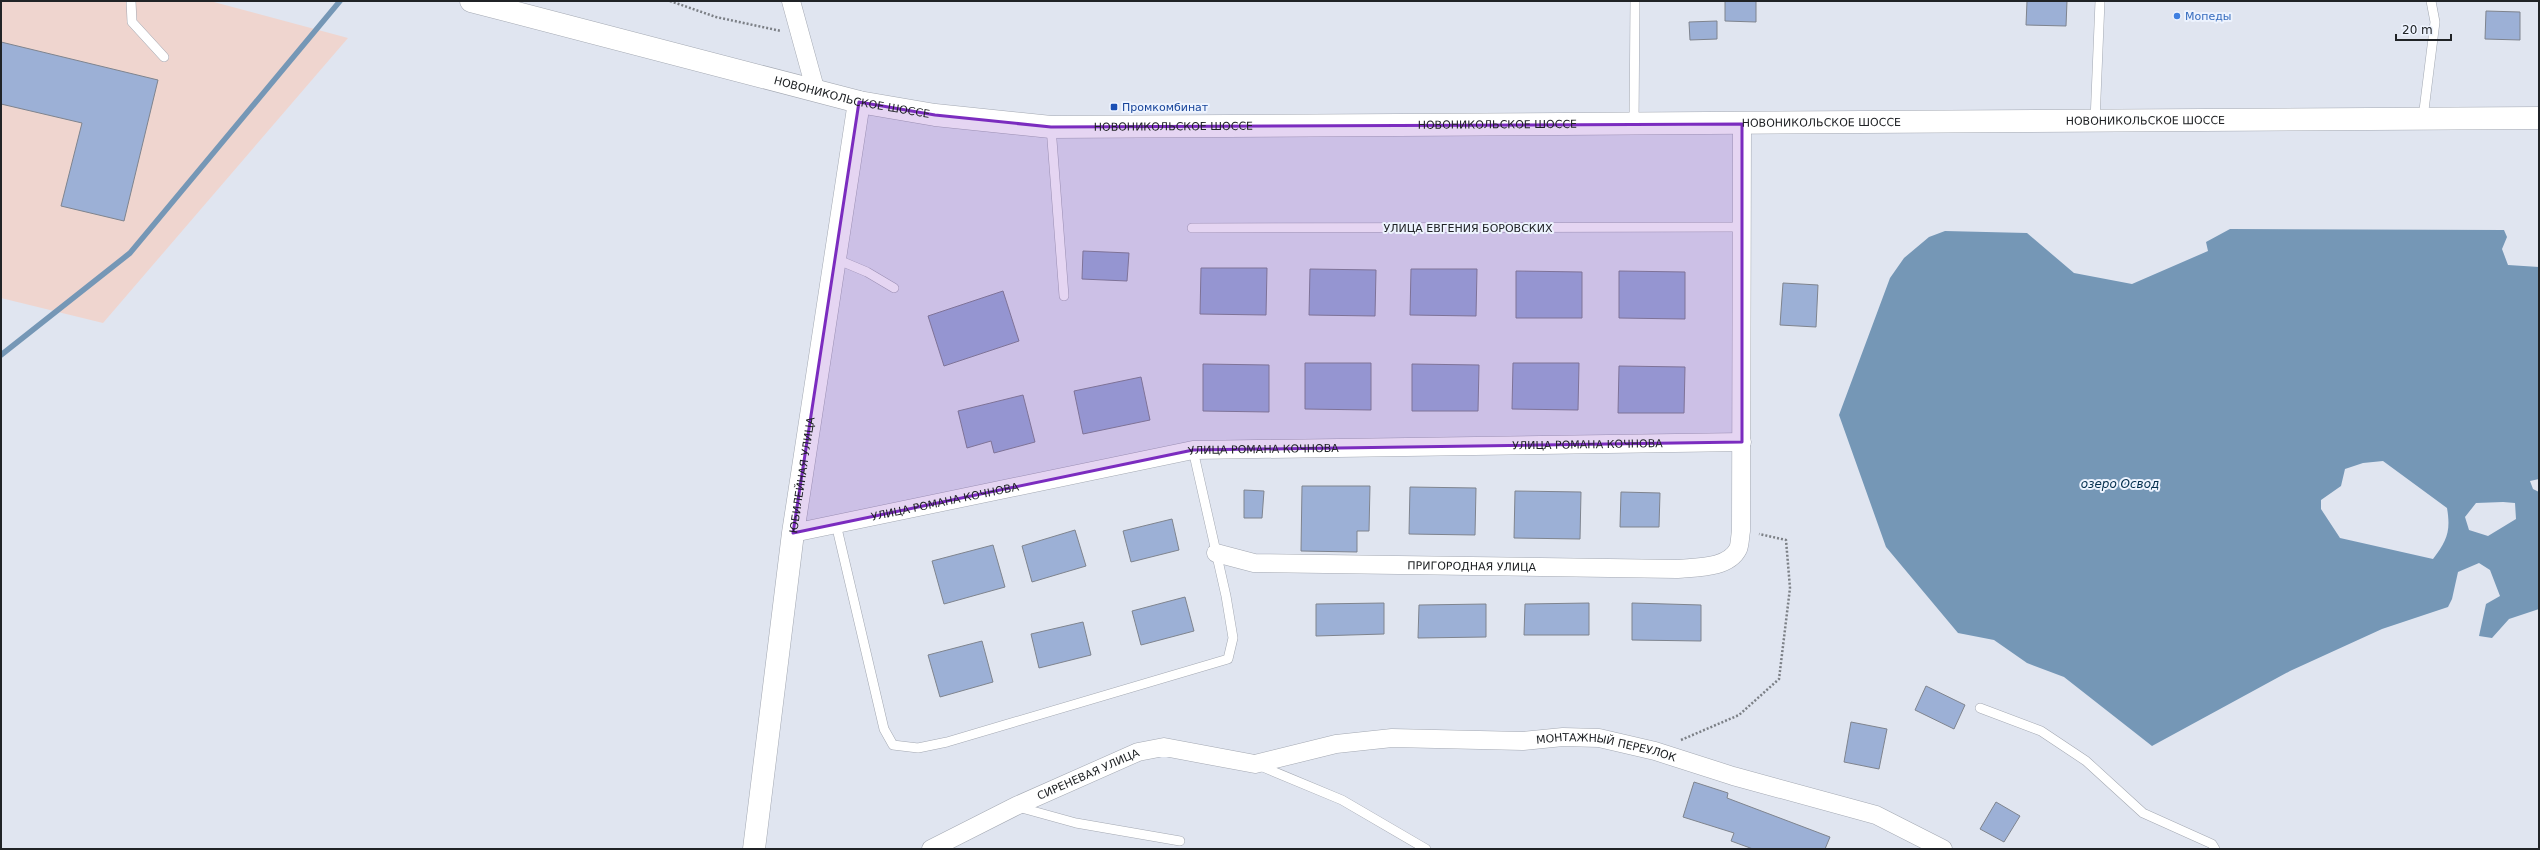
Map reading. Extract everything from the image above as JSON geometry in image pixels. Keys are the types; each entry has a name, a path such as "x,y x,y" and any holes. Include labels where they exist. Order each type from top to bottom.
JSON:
{"main road":[{"name":"НОВОНИКОЛЬСКОЕ ШОССЕ","path":"471,1 859,102 935,115 1052,127 2539,118"},
{"name":"ЮБИЛЕЙНАЯ УЛИЦА","path":"754,849 793,533 859,102"}],"street":[{"path":"791,1 802,36 816,92"},
{"path":"1741,531 1743,227 1742,124"},
{"name":"УЛИЦА РОМАНА КОЧНОВА","path":"793,533 1193,450 1742,442"},
{"name":"ПРИГОРОДНАЯ УЛИЦА","path":"1216,553 1254,563 1677,569 1703,567 1727,561 1738,550 1741,531"},
{"name":"МОНТАЖНЫЙ ПЕРЕУЛОК","path":"1255,764 1336,744 1392,738 1523,741 1563,737 1599,738 1655,751 1733,776 1876,815 1943,849"},
{"name":"СИРЕНЕВАЯ УЛИЦА","path":"931,849 1016,806 1138,752 1164,747 1255,764"}],"lane":[{"path":"131,1 132,22 164,57"},
{"path":"1634,124 1635,1"},
{"path":"2095,121 2100,1"},
{"path":"2423,118 2435,22 2431,1"},
{"path":"1052,127 1064,296"},
{"name":"УЛИЦА ЕВГЕНИЯ БОРОВСКИХ","path":"1192,228 1743,227"},
{"path":"836,259 867,272 894,288"},
{"path":"836,524 884,729 893,745 918,748 947,742 1228,659 1233,638 1193,450"},
{"path":"1980,708 2041,731 2086,761 2143,813 2211,847"},
{"path":"1255,764 1342,800 1426,849"},
{"path":"1016,806 1076,823 1180,841"}],"path":[{"path":"670,1 716,16 802,36"},
{"path":"1655,751 1739,715 1779,679 1790,588 1786,540 1741,531"}],"highlighted area":[{"path":"859,102 935,115 1051,127 1742,124 1742,442 1193,450 793,533"}],"shaded area":[{"path":"1,1 210,1 348,38 103,323 1,298"}],"water":[{"name":"озеро Освод","path":"2230,229 2504,230 2507,237 2502,249 2508,265 2539,267 2539,479 2530,481 2533,489 2539,492 2539,609 2509,619 2492,638 2479,636 2486,604 2500,596 2490,570 2479,563 2458,572 2452,599 2448,607 2382,629 2290,671 2152,746 2064,677 2027,663 1994,640 1958,633 1886,547 1839,415 1890,278 1904,258 1929,237 1945,231 2027,233 2074,273 2132,284 2208,251 2206,242","holes":["2383,461 2447,508 2447,535 2442,547 2433,559 2340,538 2321,509 2321,500 2341,486 2345,469 2363,463","2476,503 2515,503 2516,519 2488,536 2469,530 2465,517"]}],"building":[{"path":"1725,1 1756,1 1756,22 1725,21"},
{"path":"2027,1 2067,1 2066,26 2026,25"},
{"path":"2486,11 2520,12 2520,40 2485,39"},
{"path":"1717,21 1717,39 1690,40 1689,22"},
{"path":"1,42 158,80 124,221 61,206 82,123 1,104"},
{"path":"1083,251 1129,253 1127,281 1082,279"},
{"path":"1201,268 1267,268 1266,315 1200,314"},
{"path":"1310,269 1376,270 1375,316 1309,315"},
{"path":"1411,269 1477,269 1476,316 1410,315"},
{"path":"1516,271 1582,272 1582,318 1516,318"},
{"path":"1619,271 1685,272 1685,319 1619,318"},
{"path":"1783,283 1818,285 1816,327 1780,325"},
{"path":"1003,291 1019,341 944,366 928,316"},
{"path":"1305,363 1371,363 1371,410 1305,409"},
{"path":"1513,363 1579,363 1578,410 1512,409"},
{"path":"1203,364 1269,365 1269,412 1203,411"},
{"path":"1412,364 1479,365 1478,411 1412,411"},
{"path":"1619,366 1685,367 1684,413 1618,413"},
{"path":"1141,377 1150,420 1083,434 1074,391"},
{"path":"1023,395 1035,442 994,453 991,441 967,448 958,411"},
{"path":"1302,486 1370,486 1369,531 1357,531 1357,552 1301,551"},
{"path":"1410,487 1476,488 1475,535 1409,534"},
{"path":"1244,490 1264,491 1262,518 1244,518"},
{"path":"1515,491 1581,492 1580,539 1514,538"},
{"path":"1621,492 1660,493 1659,527 1620,527"},
{"path":"1172,519 1179,550 1131,562 1123,531"},
{"path":"1075,530 1086,566 1032,582 1022,546"},
{"path":"993,545 1005,587 944,604 932,561"},
{"path":"1185,597 1194,631 1141,645 1132,611"},
{"path":"1384,603 1384,634 1316,636 1316,604"},
{"path":"1589,603 1589,635 1524,635 1525,604"},
{"path":"1632,603 1701,605 1701,641 1632,640"},
{"path":"1486,604 1486,637 1418,638 1419,605"},
{"path":"1083,622 1091,655 1039,668 1031,634"},
{"path":"982,641 993,682 940,697 928,655"},
{"path":"1926,686 1965,705 1954,729 1915,710"},
{"path":"1851,722 1887,729 1879,769 1844,762"},
{"path":"1694,782 1728,793 1727,798 1830,837 1825,849 1753,849 1731,841 1734,833 1683,817"},
{"path":"1996,802 2020,816 2004,842 1980,829"}],"waterway":[{"path":"1,355 130,253 340,1"}],"place":[{"name":"Мопеды","path":"2177,16"},
{"name":"Промкомбинат","path":"1114,107"}]}
